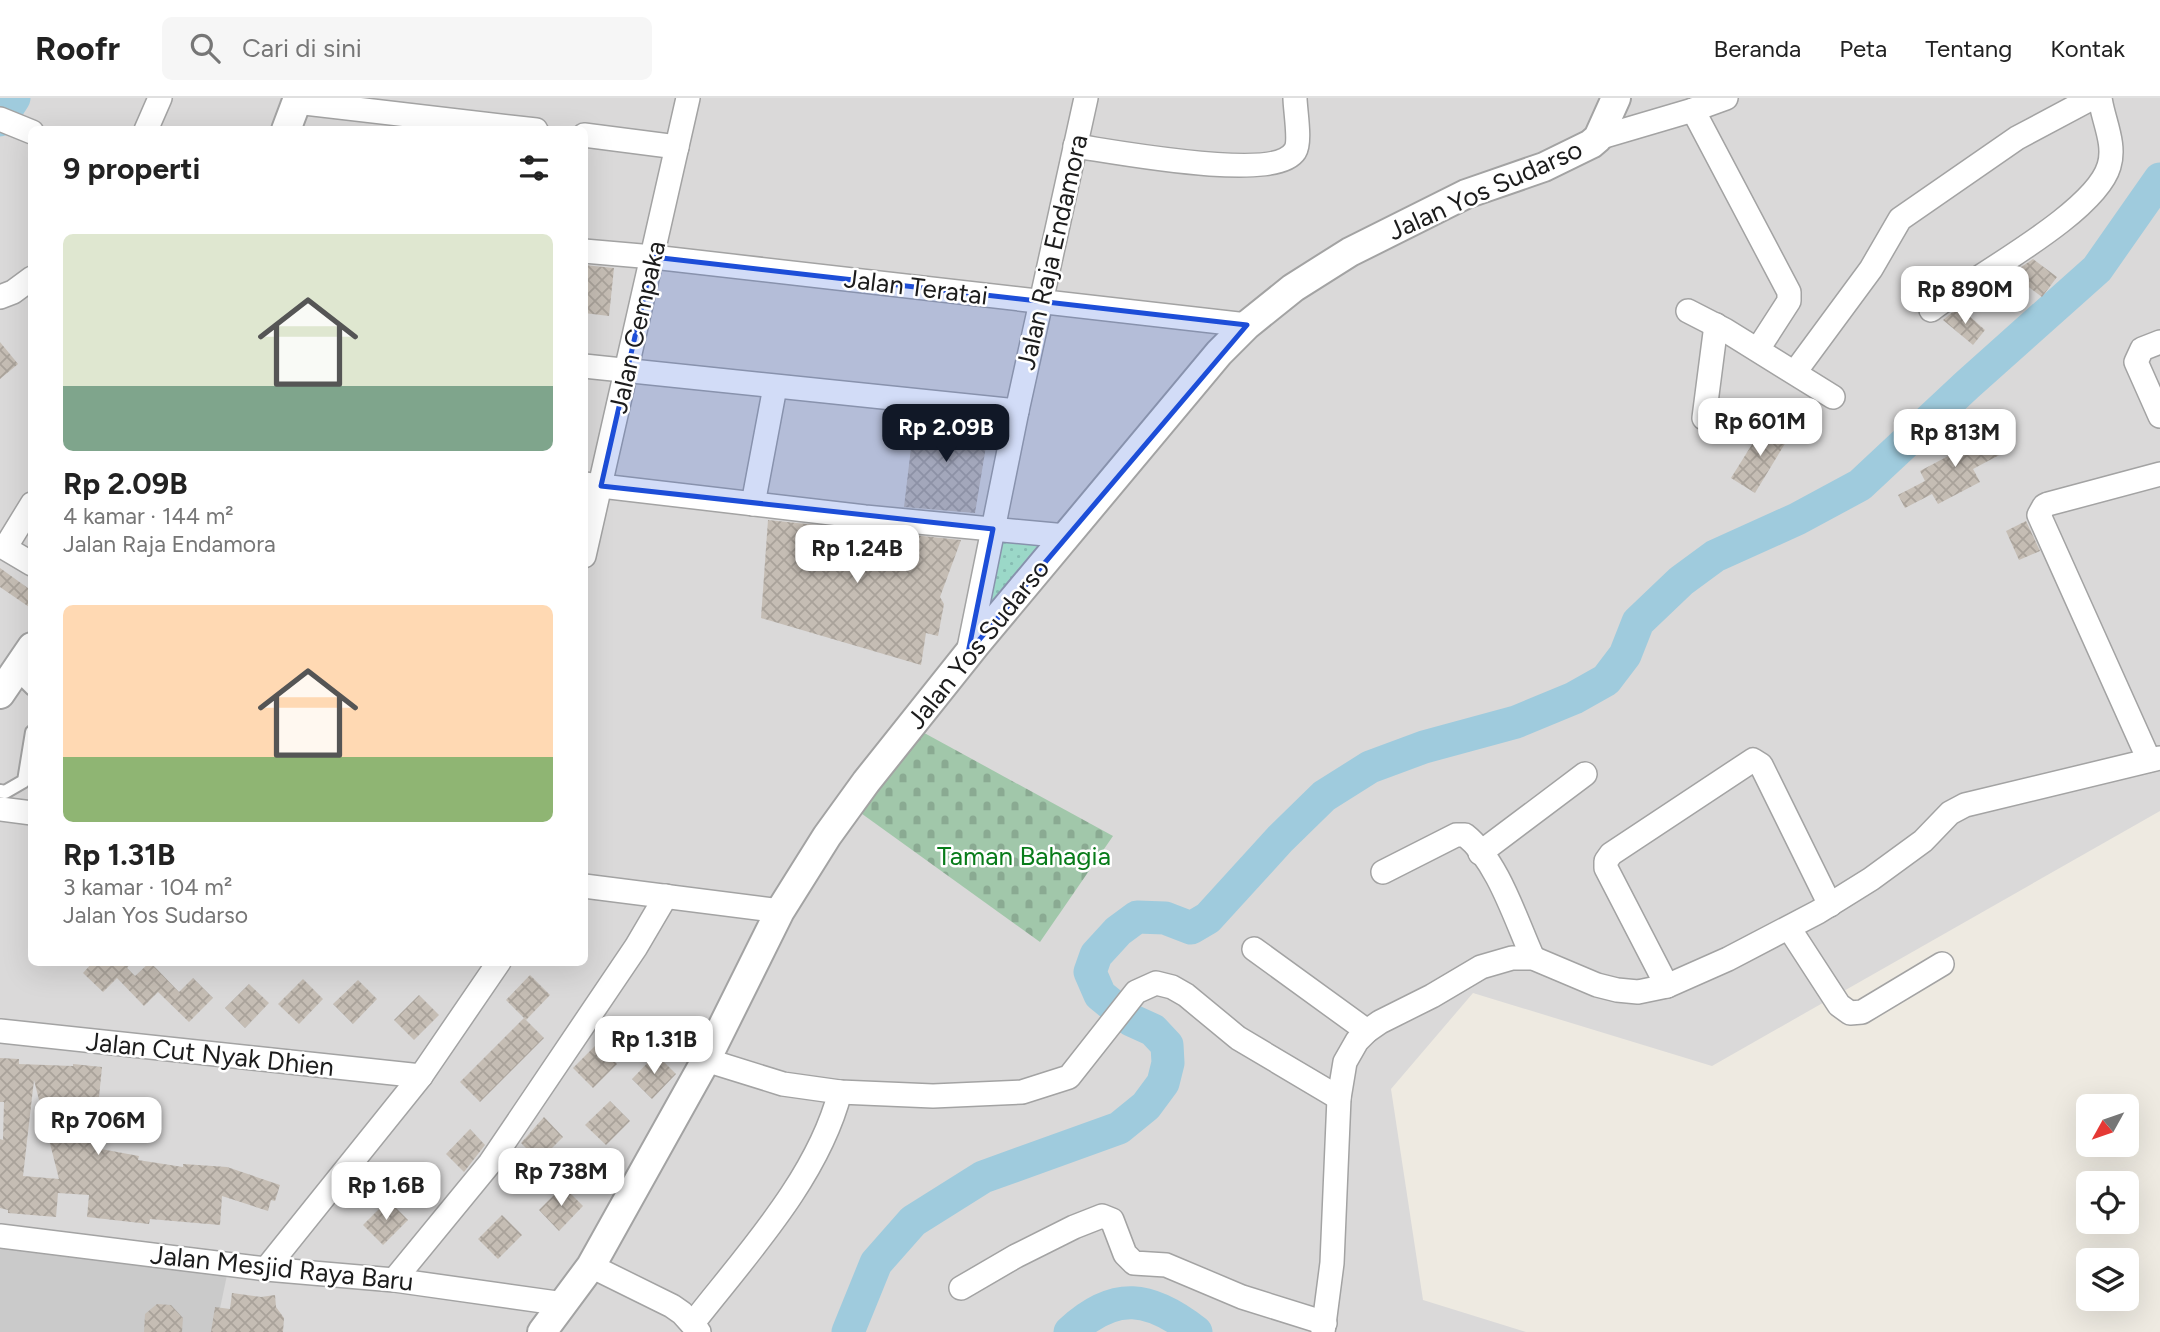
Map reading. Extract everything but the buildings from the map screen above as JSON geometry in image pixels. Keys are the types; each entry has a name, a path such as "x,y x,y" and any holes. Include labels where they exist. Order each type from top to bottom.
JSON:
{"street":[{"path":"148,126 160,98"},
{"name":"Jalan Cempaka","path":"588,524 593,485 628,370 688,98"},
{"name":"Jalan Raja Endamora","path":"968,653 1040,302 1086,98"},
{"path":"1075,146 1179,162 1226,166 1283,160 1294,153 1298,145 1295,98"},
{"path":"1598,138 1616,98"},
{"path":"1598,138 1726,98"},
{"path":"1795,372 1871,269 1900,219 2017,138 2092,98"},
{"path":"1931,310 2052,227 2093,194 2109,166 2111,149 2100,98"},
{"path":"287,126 297,100 504,126"},
{"path":"1693,110 1789,292 1789,301 1758,349"},
{"path":"0,119 28,130"},
{"path":"588,136 677,147"},
{"name":"Jalan Yos Sudarso","path":"542,1332 591,1266 706,1060 780,911 827,836 968,653 1219,353 1247,325 1293,288 1350,253 1466,194 1544,167 1598,138"},
{"name":"Jalan Teratai","path":"588,251 1247,325"},
{"path":"0,297 28,281"},
{"path":"1688,311 1758,349 1833,397"},
{"path":"1704,418 1716,325"},
{"path":"2160,342 2142,349 2136,362 2160,416"},
{"path":"588,366 1017,411"},
{"path":"753,504 775,387"},
{"path":"961,1288 1016,1255 1102,1216 1114,1222 1125,1254 1134,1263 1166,1265 1324,1327 1332,1263 1339,1098 1345,1062 1357,1041 1380,1021 1432,996 1480,967 1512,958 1533,958 1597,985 1638,992 1667,986 1728,959 1830,905 1923,841 1950,813 1965,805 2154,759 2039,515 2048,504 2160,474"},
{"path":"593,485 1066,536"},
{"path":"28,511 5,548 28,562"},
{"path":"15,685 28,655"},
{"path":"1667,986 1605,868 1606,861 1611,854 1753,760 1761,765 1830,905"},
{"path":"1480,853 1585,774"},
{"path":"0,809 28,812"},
{"path":"1382,872 1461,833 1470,839 1502,886 1533,958"},
{"path":"588,886 780,911"},
{"path":"394,1280 490,1163 636,947 666,896"},
{"path":"1789,928 1839,1005 1850,1013 1861,1012 1942,964"},
{"path":"1254,949 1367,1031"},
{"path":"266,1269 421,1076 496,966"},
{"path":"706,1060 783,1084 839,1092 933,1096 1022,1092 1069,1077 1133,995 1149,984 1165,984 1238,1038 1339,1098"},
{"name":"Jalan Cut Nyak Dhien","path":"0,1031 421,1076"},
{"path":"591,1266 672,1306 696,1327 803,1175 820,1145 839,1092"},
{"name":"Jalan Mesjid Raya Baru","path":"0,1236 266,1269 394,1280 564,1304"}],"lane":[{"path":"0,791 5,792 24,781 28,756"}],"highlighted area":[{"path":"653,257 1247,325 968,653 993,529 601,486"}],"shaded area":[{"path":"0,98 2160,98 2160,811 1712,1066 1473,993 1391,1089 1423,1300 1526,1332 0,1332"},
{"path":"0,1248 71,1250 227,1275 215,1332 0,1332"}],"green space":[{"path":"996,533 1060,539 975,643"},
{"name":"Taman Bahagia","path":"917,729 1113,836 1040,942 858,811"}],"waterway":[{"path":"0,120 14,98"},
{"path":"848,1332 876,1263 913,1221 983,1177 1119,1128 1146,1106 1163,1083 1168,1063 1167,1045 1153,1030 1131,1020 1100,995 1090,972 1096,955 1118,931 1137,917 1165,918 1191,928 1208,918 1280,839 1324,796 1370,767 1424,747 1516,722 1574,698 1606,680 1625,655 1638,622 1681,581 1715,556 1797,519 1860,485 2097,269 2160,179"},
{"path":"1070,1332 1102,1309 1133,1303 1163,1311 1196,1332"}]}
